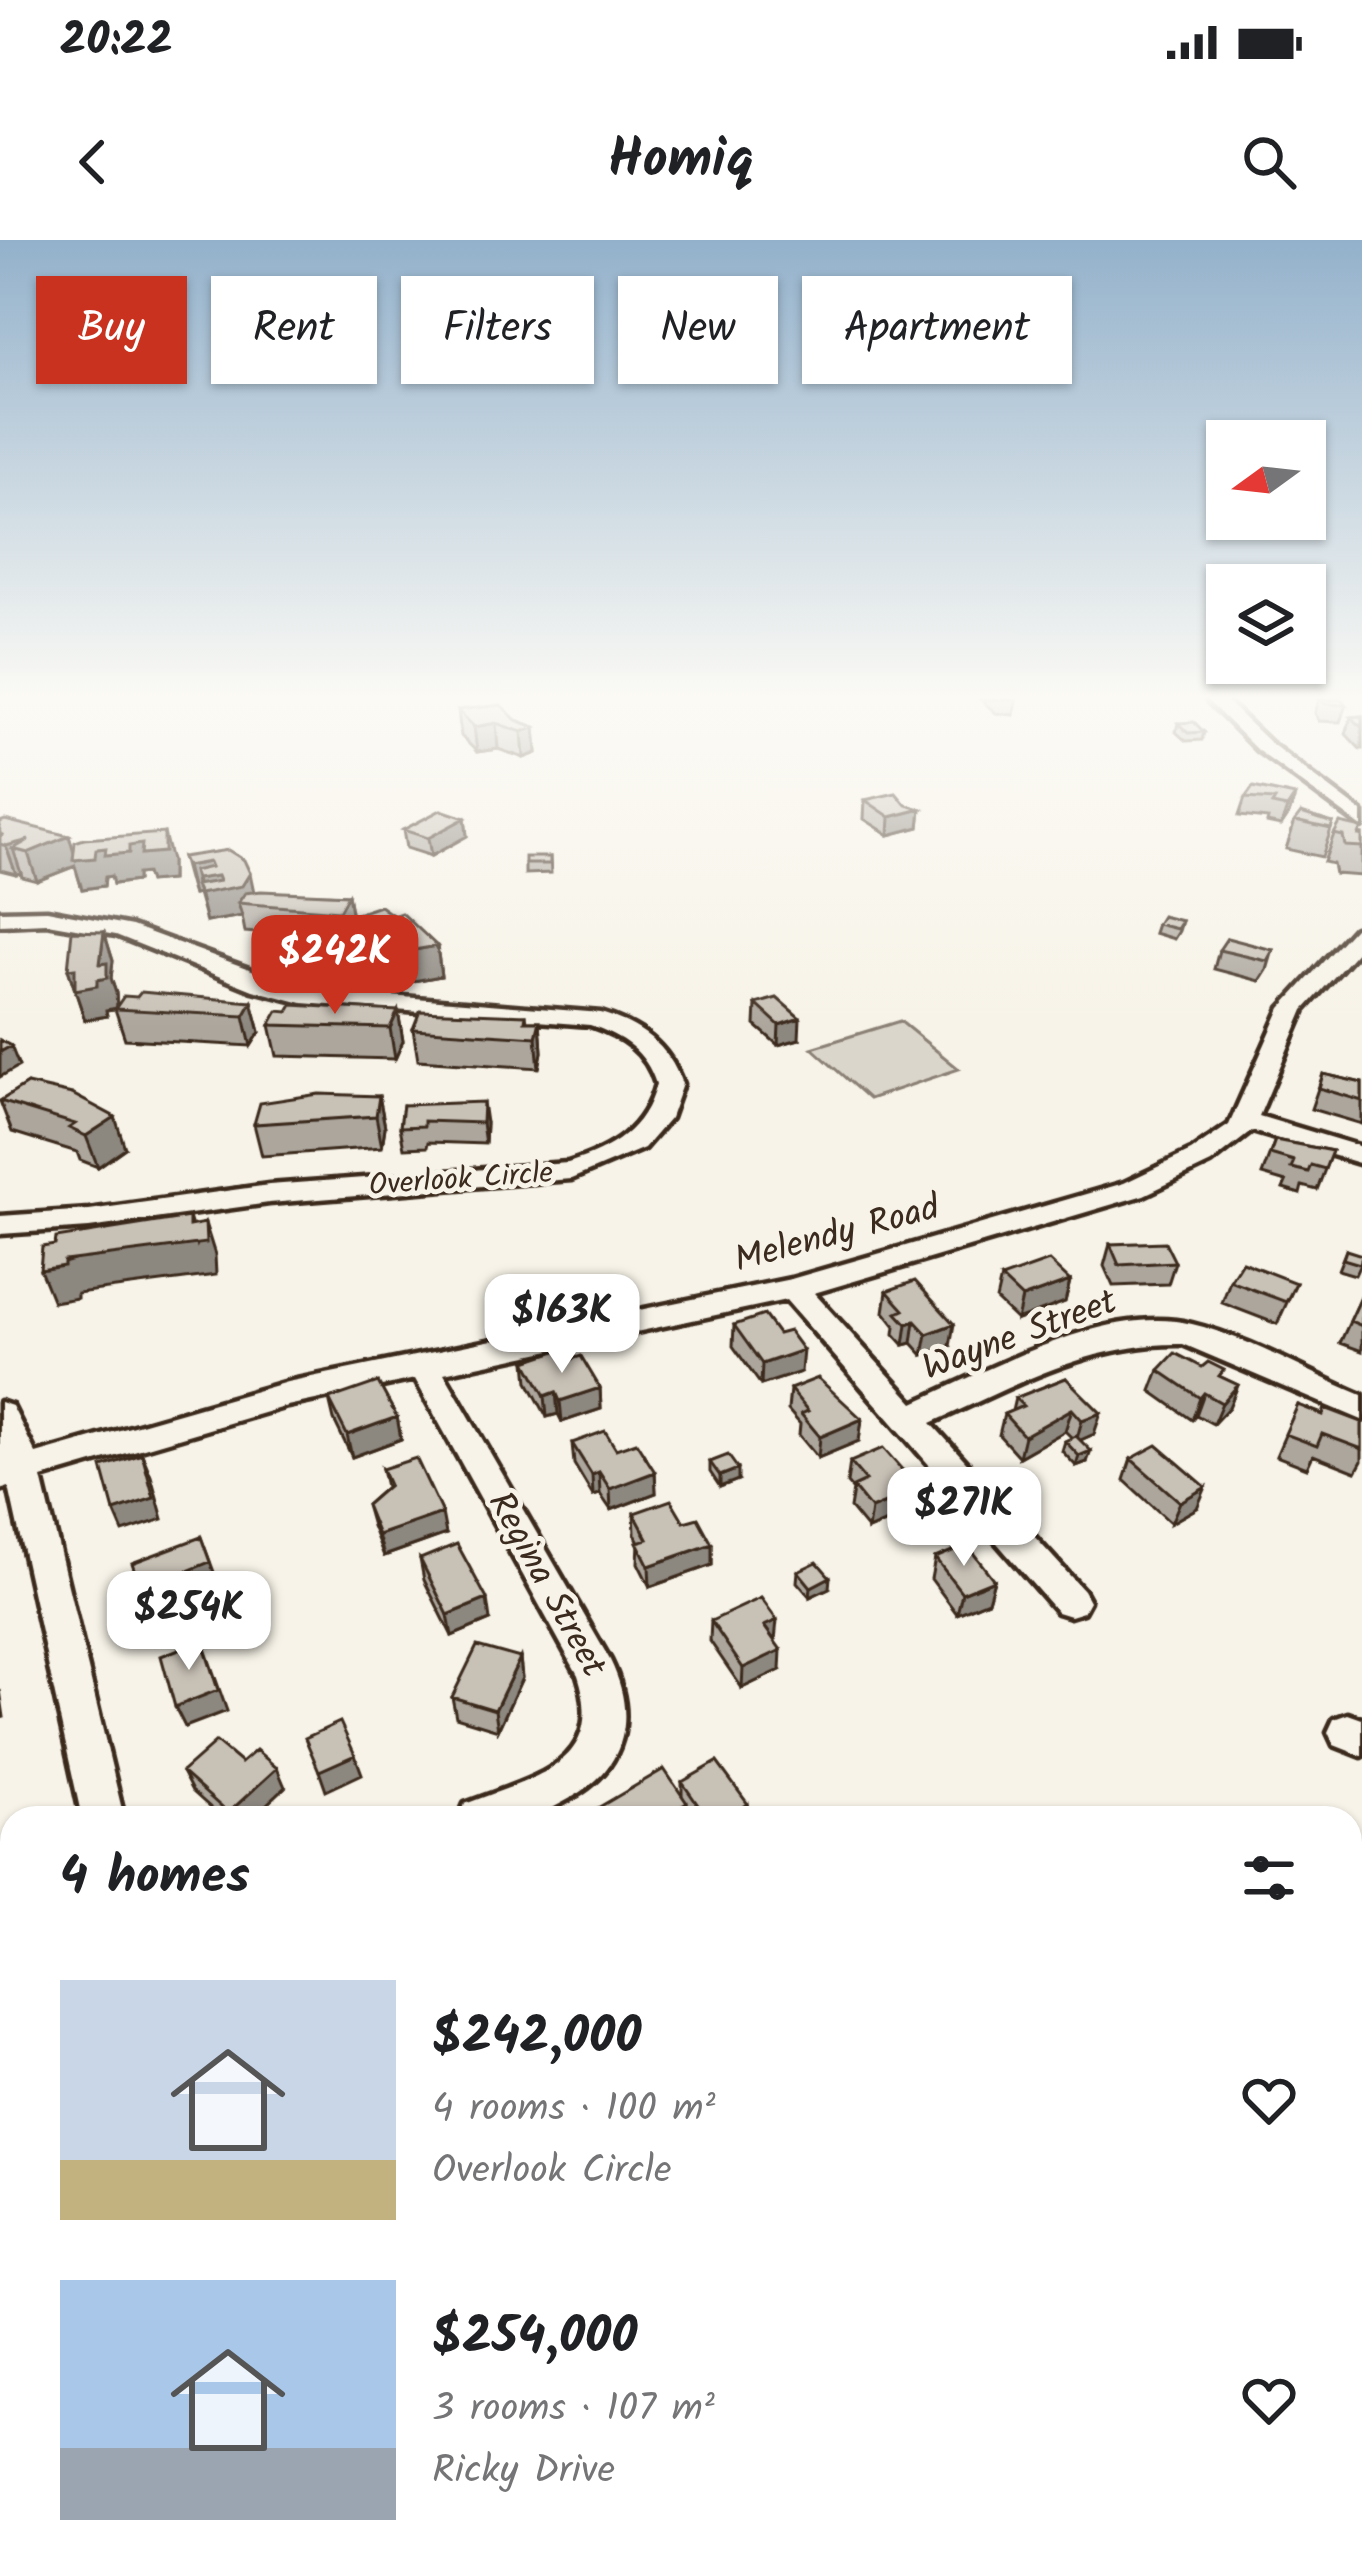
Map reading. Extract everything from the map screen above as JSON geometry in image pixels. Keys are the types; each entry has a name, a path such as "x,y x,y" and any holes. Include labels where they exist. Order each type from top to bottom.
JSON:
{"street":[{"name":"Overlook Circle","path":"0,918 58,916 113,923 252,981 303,996 592,1018 626,1030 651,1048 669,1084 663,1110 646,1135 614,1156 571,1172 269,1194 89,1220 0,1225"},
{"name":"Melendy Road","path":"11,1474 287,1394 793,1289 1134,1189 1202,1157 1246,1121 1293,1008 1362,933"},
{"path":"1246,1121 1362,1156"},
{"path":"793,1289 1070,1601"},
{"name":"Wayne Street","path":"906,1420 1064,1354 1160,1330 1187,1333 1362,1408"},
{"name":"Regina Street","path":"424,1366 596,1672 610,1710 608,1739 599,1754 555,1785 507,1806"},
{"path":"0,1414 15,1438 11,1474 100,1806"}],"shaded area":[{"path":"900,1021 959,1069 869,1099 812,1048"}],"building":[{"path":"878,809 921,809 890,817"},
{"path":"441,810 465,818 428,838 403,830"},
{"path":"1301,813 1333,823 1331,829 1295,821"},
{"path":"0,822 69,836 28,853 13,849 29,840 0,844 4,835"},
{"path":"1340,823 1362,828 1362,847 1345,846 1343,836 1334,834"},
{"path":"164,833 164,852 141,854 142,844 129,846 129,853 105,855 106,848 96,849 95,858 73,860 75,842 84,839"},
{"path":"228,850 244,860 250,873 242,886 199,894 195,885 219,881 217,876 196,879 193,871 211,867 209,862 186,866 182,857"},
{"path":"525,857 550,857 550,864 525,864"},
{"path":"245,893 348,895 339,911 238,903"},
{"path":"380,906 394,916 402,913 437,946 403,952 378,925 369,928 353,915"},
{"path":"1162,916 1182,921 1177,929 1157,924"},
{"path":"72,931 104,932 100,964 107,963 107,978 97,980 97,986 75,990 75,968 68,969"},
{"path":"1227,938 1273,950 1267,961 1219,950"},
{"path":"141,992 252,1002 244,1016 115,1009 124,996 137,997"},
{"path":"777,998 800,1018 779,1025 756,1004"},
{"path":"292,1005 398,1011 390,1028 270,1025 278,1011 288,1012"},
{"path":"420,1011 526,1015 525,1021 540,1021 536,1037 413,1029"},
{"path":"1323,1074 1362,1083 1362,1101 1319,1088"},
{"path":"27,1084 72,1094 115,1117 86,1136 69,1128 75,1124 0,1101"},
{"path":"319,1094 379,1096 376,1116 254,1124 260,1103"},
{"path":"483,1102 482,1123 424,1121 424,1126 400,1127 403,1105"},
{"path":"1275,1140 1332,1151 1325,1169 1311,1165 1308,1172 1291,1168 1294,1161 1270,1154"},
{"path":"189,1217 189,1226 205,1223 206,1243 64,1261 64,1266 40,1270 42,1247 55,1245 56,1238"},
{"path":"1165,1242 1175,1262 1119,1265 1110,1244"},
{"path":"1346,1250 1362,1255 1360,1264 1343,1259"},
{"path":"1049,1261 1070,1281 1022,1298 1001,1278"},
{"path":"1242,1262 1296,1283 1286,1302 1230,1281"},
{"path":"915,1281 954,1324 927,1334 915,1321 907,1324 897,1313 904,1310 887,1291"},
{"path":"1362,1295 1362,1326 1350,1321"},
{"path":"764,1315 778,1334 789,1331 803,1350 762,1364 734,1325"},
{"path":"559,1350 566,1361 581,1356 600,1388 560,1401 556,1392 545,1396 526,1361"},
{"path":"1175,1353 1202,1367 1208,1362 1224,1370 1219,1376 1238,1385 1222,1403 1204,1393 1200,1398 1159,1370"},
{"path":"818,1378 862,1419 820,1437 801,1414 808,1411 790,1389"},
{"path":"1066,1378 1101,1413 1082,1420 1072,1409 1024,1436 1004,1414 1023,1406 1015,1398"},
{"path":"378,1382 397,1417 347,1435 329,1399"},
{"path":"1298,1405 1323,1415 1325,1408 1362,1422 1362,1449 1322,1434 1317,1446 1285,1434"},
{"path":"605,1431 616,1449 636,1442 655,1472 610,1489 599,1472 592,1475 572,1443"},
{"path":"1076,1436 1091,1451 1079,1456 1065,1441"},
{"path":"1157,1445 1206,1487 1180,1502 1131,1459"},
{"path":"883,1448 919,1489 871,1509 853,1487 866,1481 850,1462"},
{"path":"142,1454 154,1498 114,1511 102,1467"},
{"path":"728,1455 738,1469 720,1476 710,1462"},
{"path":"416,1458 442,1513 378,1535 366,1505 389,1485 382,1469"},
{"path":"671,1500 684,1522 698,1518 712,1544 649,1566 637,1542 648,1539 634,1513"},
{"path":"201,1537 210,1562 180,1574 190,1602 151,1617 132,1563"},
{"path":"457,1544 487,1599 448,1615 420,1559"},
{"path":"967,1545 994,1580 962,1593 935,1558"},
{"path":"817,1562 830,1577 811,1587 798,1571"},
{"path":"761,1598 777,1620 764,1626 781,1650 743,1668 711,1621"},
{"path":"195,1636 198,1642 183,1648 181,1642"},
{"path":"202,1640 218,1690 175,1707 161,1656"},
{"path":"477,1646 520,1658 495,1710 452,1697"},
{"path":"340,1722 355,1755 319,1771 305,1738"},
{"path":"216,1742 241,1763 256,1750 277,1768 236,1806 220,1806 182,1772"},
{"path":"717,1762 748,1804 699,1806 682,1782"},
{"path":"664,1769 687,1803 682,1806 601,1806"}]}
